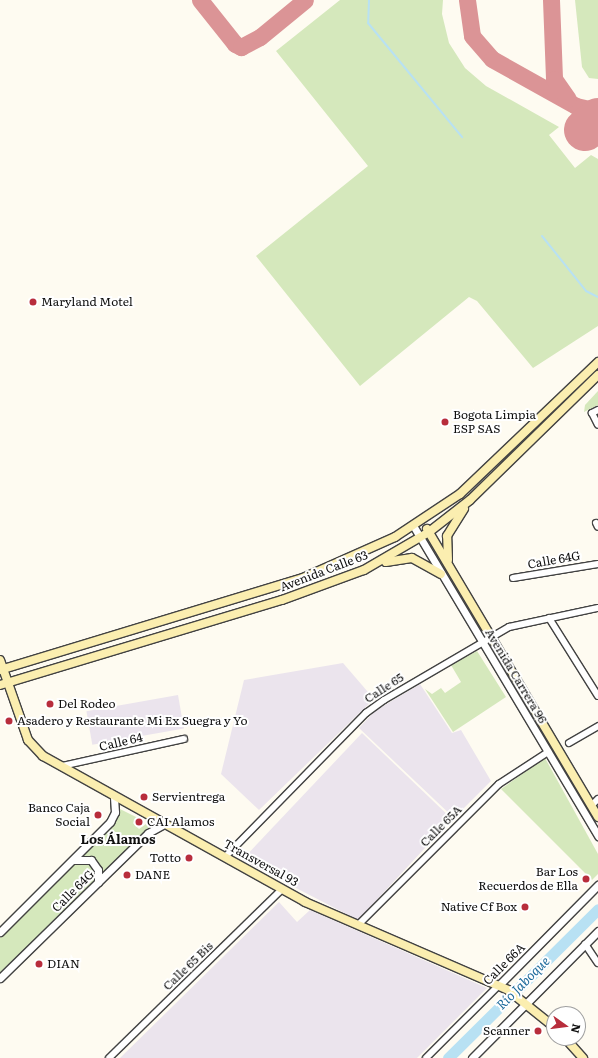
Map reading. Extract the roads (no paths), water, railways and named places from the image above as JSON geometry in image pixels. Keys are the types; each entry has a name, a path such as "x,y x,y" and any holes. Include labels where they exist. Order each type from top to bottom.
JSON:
{"main road":[{"name":"Avenida Calle 63","path":"2,670 303,578 414,527 484,472 598,362"},
{"name":"Avenida Calle 63","path":"4,683 282,600 364,570 429,532 470,500 598,375"},
{"path":"450,567 447,536 470,500"},
{"name":"Avenida Carrera 96","path":"422,522 598,817"},
{"path":"364,570 406,558 426,563 441,574"},
{"name":"Transversal 93","path":"0,660 4,683 31,745 62,766 282,889 358,925 499,985 525,1000 546,1020"},
{"path":"572,1046 583,1058"}],"street":[{"path":"598,410 592,413 598,425"},
{"name":"Avenida Carrera 96","path":"414,527 598,836"},
{"name":"Calle 64G","path":"513,578 598,564"},
{"name":"Calle 65","path":"225,857 366,713 490,636 508,627 598,608"},
{"path":"549,618 598,696"},
{"path":"570,743 598,726"},
{"name":"Calle 64","path":"62,766 184,739"},
{"name":"Calle 65A","path":"358,925 499,784 548,752"},
{"name":"Calle 64G","path":"0,932 110,822 115,812 114,796"},
{"path":"592,806 598,799"},
{"name":"Calle 64G","path":"0,978 148,833 164,824"},
{"path":"72,861 84,857 91,860 98,870 98,882"},
{"name":"Calle 66A","path":"426,1058 598,885"},
{"name":"Calle 65 Bis","path":"109,1058 282,889"},
{"path":"473,1058 525,1000 598,931"},
{"path":"585,944 598,962"}],"waterway":[{"path":"369,0 368,23 462,137"},
{"path":"542,236 586,291 598,297"},
{"name":"Río Jaboque","path":"448,1058 598,909"}],"place":[{"name":"Maryland Motel","path":"33,302"},
{"name":"Bogota Limpia ESP SAS","path":"445,422"},
{"name":"Del Rodeo","path":"50,704"},
{"name":"Asadero y Restaurante Mi Ex Suegra y Yo","path":"9,721"},
{"name":"Servientrega","path":"144,797"},
{"name":"Banco Caja Social","path":"98,815"},
{"name":"CAI Alamos","path":"139,822"},
{"name":"Totto","path":"189,858"},
{"name":"DANE","path":"127,875"},
{"name":"Bar Los Recuerdos de Ella","path":"586,879"},
{"name":"Native Cf Box","path":"525,907"},
{"name":"DIAN","path":"39,964"},
{"name":"Scanner","path":"538,1031"}],"district":[{"name":"Los Álamos","path":"118,839"}]}
